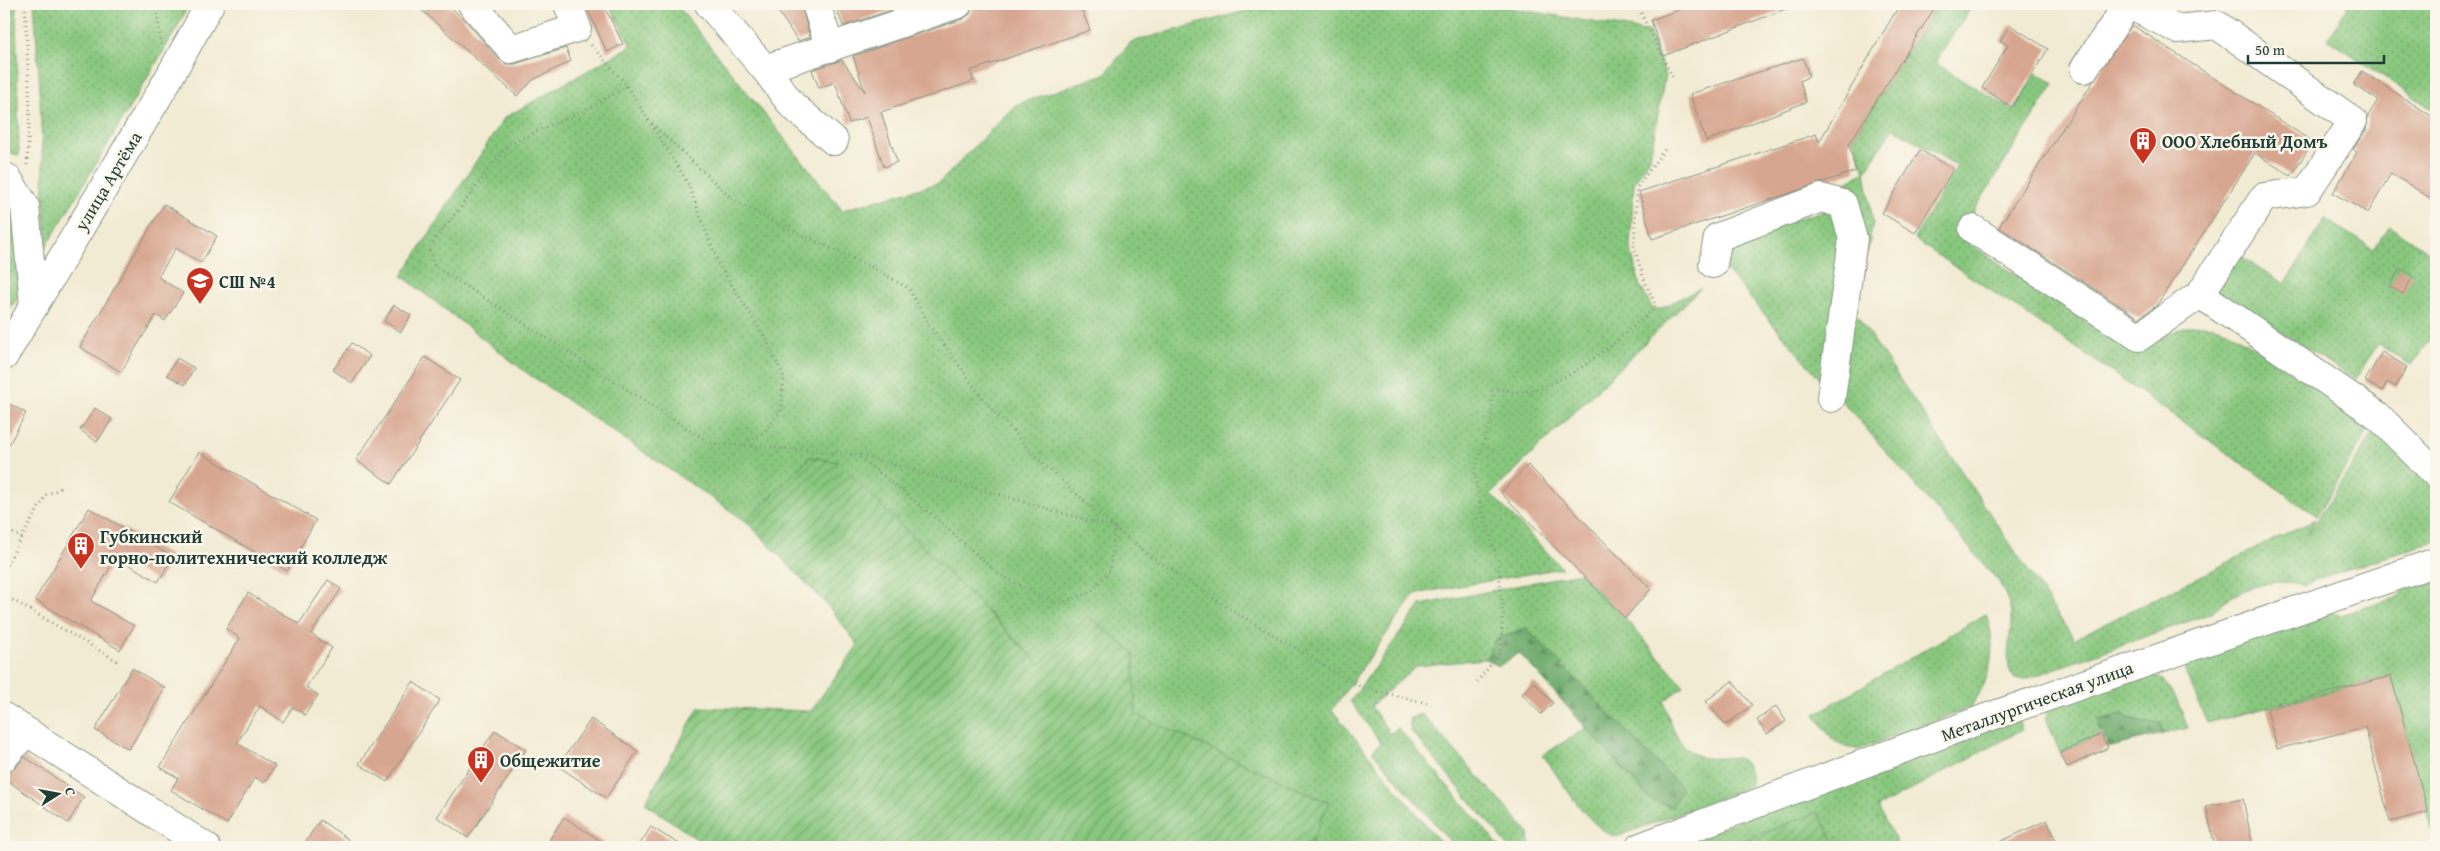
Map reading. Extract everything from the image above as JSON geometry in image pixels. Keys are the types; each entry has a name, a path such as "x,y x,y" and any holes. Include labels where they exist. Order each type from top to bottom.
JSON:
{"street":[{"name":"улица Артёма","path":"4,356 166,83 210,4"},
{"path":"472,4 511,50 572,16"},
{"path":"709,4 766,69 792,106 834,141"},
{"path":"816,4 830,48"},
{"path":"766,69 958,4"},
{"path":"1973,228 2139,337 2200,294 2264,197 2307,191 2353,121 2217,25 2177,29 2128,4 2084,69"},
{"path":"15,171 8,180 25,206 34,306"},
{"path":"1713,264 1718,237 1820,198 1843,204 1853,239 1831,398"},
{"path":"2200,294 2377,416 2436,474"},
{"name":"Металлургическая улица","path":"1640,847 1983,719 2436,562"},
{"path":"4,717 206,847"},
{"path":"4,758 26,732"}],"path":[{"path":"15,171 30,107 25,4"},
{"path":"1642,13 1674,80"},
{"path":"572,16 627,86 688,183 718,263 764,336 784,377 781,412 764,432 743,446"},
{"path":"627,86 593,106 509,144 429,248 433,265 710,443 856,454 1115,528"},
{"path":"648,120 733,200 795,232 870,266 908,288 929,324 984,400 1042,463 1115,528 1151,556 1228,608 1360,687 1431,704"},
{"path":"1477,682 1500,653 1504,612 1498,561 1480,507 1474,472 1492,417 1492,387 1518,392 1556,382 1616,343 1656,306 1645,282 1634,246 1637,187 1665,149"},
{"path":"856,454 938,520 1000,575 1057,604 1091,592 1110,570 1115,528"},
{"path":"4,569 46,495 64,487"},
{"path":"4,528 22,538"},
{"path":"4,595 119,662"}],"green space":[{"path":"4,4 16,4 19,156 4,150"},
{"path":"34,4 189,4 176,30 46,247 39,74"},
{"path":"609,4 676,4 842,210 939,183 1015,105 1105,74 1131,42 1271,4 1488,4 1650,32 1665,75 1650,158 1634,183 1630,246 1640,286 1653,309 1660,309 1701,288 1491,494 1562,568 1415,594 1332,710 1444,847 1309,847 1329,803 1135,714 1134,653 1088,616 1041,665 838,462 810,457 747,522 527,373 402,276 504,118 631,46"},
{"path":"1938,4 1973,4 1935,63 2013,110 2037,72 2054,84 1958,236 2115,341 2141,344 2191,326 2201,325 2227,330 2372,424 2317,516 2084,353 1914,239 1957,166 1893,128 1865,172 1853,138"},
{"path":"2346,4 2436,4 2436,112 2328,39 2348,6"},
{"path":"1865,172 1873,223 1856,314 2074,639 2315,519 2307,536 2372,435 2382,435 2436,485 2436,541 2314,580 2304,586 2281,582 2254,587 2230,598 2212,613 2026,679 2015,679 2011,672 2008,656 2011,626 2010,607 1999,582 1837,395 1858,228 1824,193"},
{"path":"4,185 14,194 22,293 6,313 4,311"},
{"path":"1833,208 1848,240 1827,387 1721,264 1724,241"},
{"path":"2325,219 2374,249 2389,226 2436,257 2436,339 2433,337 2411,365 2378,344 2356,379 2215,292 2238,255 2285,284"},
{"path":"810,457 838,462 1040,665 1088,616 1134,653 1135,714 1329,803 1309,847 708,847 645,803 699,707 811,711 858,645 829,607 747,522"},
{"path":"1580,573 1625,618 1684,686 1664,701 1668,716 1679,740 1698,756 1739,759 1745,763 1749,770 1751,783 1745,789 1615,837 1604,831 1594,823 1575,801 1543,755 1586,728 1652,801 1525,628 1495,640 1485,659 1417,666 1371,706 1390,734 1398,728 1500,847 1455,847 1372,751 1381,743 1350,701 1421,605"},
{"path":"2426,577 2436,577 2436,847 2391,676 2207,723 2186,674 2186,658 2323,610 2340,615 2396,598 2410,584"},
{"path":"1986,614 1991,638 1992,651 1990,663 1983,687 1969,708 1860,749 1844,746 1828,734 1815,714"},
{"path":"1526,628 1682,788 1672,807 1652,801 1519,653 1499,666 1485,659 1495,640"},
{"path":"2148,673 2163,680 2176,698 2188,728 2163,734 2160,722 2143,723 2122,714 2099,720 2101,734 2060,753 2047,720 2047,709"},
{"path":"1420,714 1424,716 1529,833 1530,847 1509,847 1411,731 1409,719"},
{"path":"2122,714 2143,723 2161,722 2163,734 2108,748 2098,720"},
{"path":"2018,720 2022,730 1878,807 1899,847 1837,847 1818,813 1727,847 1666,847"},
{"path":"1818,812 1837,847 1727,847"}],"building":[{"path":"415,4 447,4 465,20 499,59 506,64 515,64 566,48 571,61 533,80 517,96"},
{"path":"585,4 603,4 623,44 607,52"},
{"path":"773,4 801,4 810,37 798,41"},
{"path":"835,4 910,4 843,26"},
{"path":"973,4 980,4 980,9 994,4 1079,4 1090,30 970,71 974,81 881,112 897,162 884,167 867,117 849,123 835,82 819,88 812,70 842,60 865,92 853,56 963,19 970,14"},
{"path":"1695,4 1796,5 1663,56 1651,20"},
{"path":"1900,4 1937,4 1849,144 1856,171 1652,239 1639,192 1816,134 1819,142"},
{"path":"2010,25 2048,49 2012,107 1982,88 2008,45 2000,41"},
{"name":"ООО Хлебный Домъ","path":"2132,25 2313,142 2291,176 2255,153 2157,305 2139,318 1999,227"},
{"path":"1803,58 1809,76 1800,81 1806,102 1706,141 1690,94"},
{"path":"2362,71 2436,119 2436,202 2391,173 2368,213 2333,193 2357,152 2353,149 2366,130 2368,116 2378,100 2354,85"},
{"path":"1920,150 1953,169 1915,233 1882,213"},
{"path":"164,204 217,236 201,263 176,248 158,277 183,293 165,321 156,315 121,372 80,347"},
{"path":"2400,268 2413,276 2403,294 2390,286"},
{"path":"394,305 411,315 401,332 384,321"},
{"path":"352,343 370,356 352,383 333,370"},
{"path":"2382,352 2407,367 2396,387 2387,382 2382,391 2365,381"},
{"path":"425,357 460,380 391,484 356,460"},
{"path":"177,358 194,368 185,385 167,375"},
{"path":"4,401 26,413 4,454"},
{"path":"95,408 112,419 97,442 80,430"},
{"path":"199,452 316,520 287,571 169,502"},
{"path":"1528,465 1651,589 1625,618 1501,493"},
{"name":"Губкинский горно-политехнический колледж","path":"89,508 173,557 158,582 116,557 91,601 134,626 120,650 35,600"},
{"path":"328,580 341,589 311,634 332,648 306,687 318,695 305,715 293,707 283,722 260,706 237,743 275,766 264,783 255,777 227,824 171,790 178,778 160,767 240,638 226,629 248,593 299,624"},
{"path":"132,668 165,688 129,749 95,730"},
{"path":"2391,676 2428,812 2390,822 2365,727 2277,749 2267,709"},
{"path":"1732,681 1752,705 1726,725 1706,701"},
{"path":"413,682 440,700 387,782 359,764"},
{"path":"1534,682 1553,703 1541,714 1522,694"},
{"path":"1776,706 1786,721 1767,734 1757,720"},
{"path":"591,719 638,751 606,798 558,766"},
{"name":"Общежитие","path":"495,730 526,750 468,838 437,817"},
{"path":"2101,734 2108,748 2067,767 2060,753"},
{"path":"25,757 84,797 68,823 4,778 4,772 15,768"},
{"path":"2243,799 2253,847 2215,847 2206,806"},
{"path":"564,817 610,847 545,847"},
{"path":"320,820 348,839 342,847 302,847"},
{"path":"2047,820 2059,847 1989,847"},
{"path":"651,827 684,847 638,847"}],"place":[{"name":"ООО Хлебный Домъ","path":"2143,165"},
{"name":"СШ №4","path":"200,305"},
{"name":"Губкинский горно-политехнический колледж","path":"81,570"},
{"name":"Общежитие","path":"481,784"}]}
